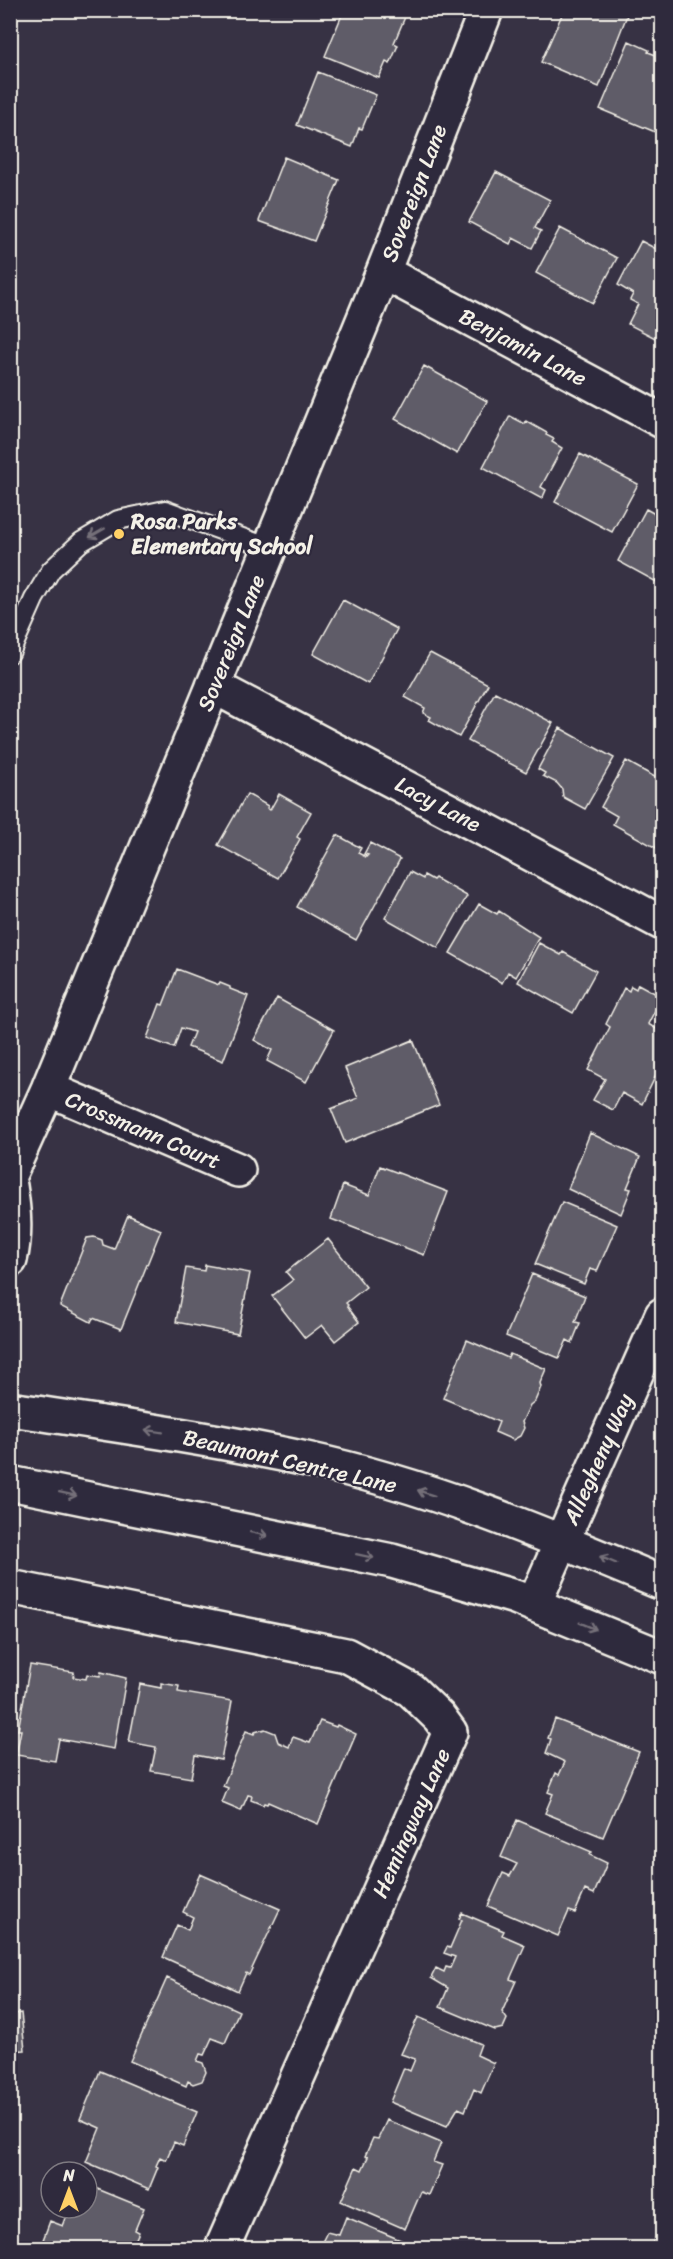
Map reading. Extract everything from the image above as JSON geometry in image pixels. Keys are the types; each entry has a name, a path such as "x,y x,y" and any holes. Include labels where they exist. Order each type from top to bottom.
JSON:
{"street":[{"name":"Sovereign Lane","path":"10,1173 48,1089 383,272 486,10"},
{"name":"Benjamin Lane","path":"383,272 663,421"},
{"name":"Lacy Lane","path":"213,686 663,922"},
{"name":"Crossmann Court","path":"48,1089 238,1170"},
{"path":"10,1186 15,1212 15,1238 10,1260"},
{"name":"Allegheny Way","path":"534,1604 663,1315"},
{"name":"Beaumont Centre Lane","path":"10,1409 171,1434 308,1460 411,1487 561,1540 663,1582"},
{"path":"10,1483 392,1561 515,1597 663,1658"},
{"name":"Hemingway Lane","path":"10,1587 346,1655 411,1690 439,1717 450,1732 222,2248"}],"lane":[{"path":"10,653 34,599 51,570 81,542 118,520 165,510 270,548"}],"building":[{"path":"344,10 389,10 405,17 394,43 398,45 390,64 386,62 379,78 325,56"},
{"path":"564,10 629,10 599,87 541,62"},
{"path":"662,39 662,129 660,134 600,109 629,41 656,55"},
{"path":"318,72 376,95 352,147 297,125"},
{"path":"284,157 339,180 314,241 259,221"},
{"path":"496,172 550,200 535,228 541,231 532,248 513,238 510,244 469,222"},
{"path":"560,228 617,258 593,303 536,273"},
{"path":"641,241 662,252 662,333 659,340 628,324 638,304 630,300 633,294 618,285"},
{"path":"424,366 487,401 457,454 395,419"},
{"path":"510,416 525,424 526,421 547,433 546,435 554,439 552,442 562,448 541,487 546,490 542,499 483,467"},
{"path":"580,454 638,484 612,532 555,502"},
{"path":"646,509 662,518 662,585 618,561"},
{"path":"343,600 397,629 368,684 313,654"},
{"path":"430,653 488,684 459,737 429,720 431,717 423,713 425,708 405,697"},
{"path":"495,692 553,723 526,772 468,741"},
{"path":"560,728 614,758 585,809 563,797 562,789 557,783 543,776 545,773 538,769"},
{"path":"626,761 662,781 662,829 656,848 613,824 617,816 601,807"},
{"path":"247,794 268,806 270,810 279,794 311,812 297,837 300,839 278,878 218,845"},
{"path":"337,835 361,848 358,853 366,857 368,855 364,854 370,843 400,859 356,940 297,907"},
{"path":"410,872 423,879 424,875 433,880 435,878 467,896 438,948 385,918"},
{"path":"479,904 497,914 499,911 539,937 516,977 508,972 502,983 450,953"},
{"path":"539,943 561,955 563,952 596,971 573,1013 518,982"},
{"path":"177,969 219,985 220,983 248,996 223,1061 188,1047 194,1032 181,1028 174,1048 147,1038"},
{"path":"638,984 662,997 648,1024 660,1031 662,1029 662,1063 642,1104 622,1093 613,1110 593,1100 605,1079 588,1070 610,1027 606,1024 624,988 629,991 631,986 636,989"},
{"path":"277,998 334,1030 306,1082 267,1061 272,1050 254,1040"},
{"path":"413,1040 439,1105 345,1143 331,1109 358,1098 345,1068"},
{"path":"590,1133 640,1157 627,1188 631,1189 621,1214 568,1189"},
{"path":"380,1166 448,1192 424,1255 331,1219 343,1185 369,1195"},
{"path":"562,1202 617,1225 597,1271 590,1269 584,1284 535,1264"},
{"path":"128,1215 161,1230 121,1329 93,1318 91,1322 60,1306 87,1238 94,1237 102,1240 103,1245 114,1249"},
{"path":"328,1239 366,1287 346,1303 359,1322 335,1341 322,1325 305,1338 272,1296 293,1280 286,1272"},
{"path":"205,1265 250,1273 238,1334 176,1322 186,1268 204,1271"},
{"path":"532,1274 585,1296 575,1322 580,1323 572,1343 567,1340 559,1358 506,1336"},
{"path":"467,1340 508,1358 510,1354 546,1369 535,1401 530,1405 522,1422 524,1428 520,1436 513,1440 495,1432 499,1422 443,1398"},
{"path":"662,1462 662,1477 657,1475"},
{"path":"662,1480 662,1505 654,1501"},
{"path":"30,1665 74,1672 73,1677 86,1679 87,1674 100,1676 101,1672 126,1678 114,1749 59,1739 55,1761 16,1755 21,1730 18,1730"},
{"path":"161,1683 179,1686 178,1692 232,1701 221,1760 195,1755 191,1778 151,1771 156,1747 129,1742 140,1684 161,1688"},
{"path":"555,1719 639,1752 603,1837 545,1813 553,1794 548,1792 556,1773 559,1775 565,1762 546,1753 551,1739 548,1738"},
{"path":"320,1721 336,1727 337,1725 356,1734 318,1824 268,1802 263,1805 251,1800 252,1796 248,1795 241,1811 222,1803 228,1788 223,1786 246,1731 254,1734 265,1729 275,1733 278,1742 289,1747 293,1737 310,1743"},
{"path":"517,1820 592,1852 590,1855 607,1863 594,1894 585,1890 575,1913 569,1911 558,1936 488,1906 503,1873 510,1876 517,1864 501,1857"},
{"path":"200,1874 280,1909 249,1975 246,1973 238,1991 163,1957 177,1925 188,1930 193,1917 183,1912"},
{"path":"462,1913 504,1931 502,1935 525,1945 510,1979 516,1981 502,2012 507,2019 503,2028 495,2030 440,2007 448,1988 431,1978 436,1968 444,1972 446,1967 450,1968 455,1957 444,1953 447,1947 450,1948 462,1920 459,1919"},
{"path":"167,1978 239,2011 225,2043 212,2038 204,2055 200,2054 197,2061 203,2063 206,2072 202,2081 193,2084 188,2081 186,2086 130,2061"},
{"path":"10,1981 14,2014 21,2013 25,2050 10,2051"},
{"path":"418,2017 481,2044 477,2055 494,2063 481,2093 474,2089 465,2111 458,2108 447,2126 390,2102 404,2068 410,2071 415,2059 401,2054"},
{"path":"100,2071 197,2112 183,2146 174,2142 166,2160 160,2157 149,2189 99,2168 99,2160 87,2160 100,2128 80,2119"},
{"path":"387,2120 441,2143 433,2162 442,2165 429,2195 421,2192 405,2229 341,2201 356,2167 362,2170 373,2138 378,2139"},
{"path":"99,2190 144,2208 135,2230 139,2232 134,2243 138,2244 136,2248 40,2248 50,2221 63,2226 65,2220 99,2220"},
{"path":"346,2217 405,2242 402,2248 325,2248 320,2246 327,2232 339,2235"},
{"path":"662,2226 662,2248 654,2248 651,2246"}],"place":[{"name":"Rosa Parks Elementary School","path":"119,534"}]}
